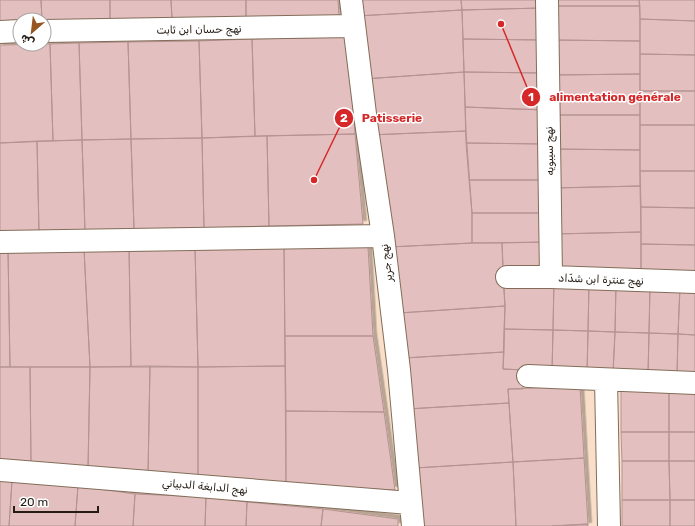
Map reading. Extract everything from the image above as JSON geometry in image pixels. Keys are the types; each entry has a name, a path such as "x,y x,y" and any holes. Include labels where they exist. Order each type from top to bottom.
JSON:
{"street":[{"name":"نهج جرير","path":"351,0 366,122 383,236 399,370 413,526"},
{"name":"نهج سيبويه","path":"547,0 551,277"},
{"name":"نهج حسان ابن ثابت","path":"52,31 354,26"},
{"path":"0,32 12,31"},
{"path":"0,242 383,236"},
{"name":"نهج عنترة ابن شدّاد","path":"507,278 551,277 695,282"},
{"path":"528,376 695,383"},
{"path":"606,380 609,526"},
{"name":"نهج الدابغة الدبياني","path":"0,470 410,502"}],"building":[{"path":"0,0 41,0 42,12 12,12 12,22 0,22"},
{"path":"41,0 110,0 110,19 52,21 52,12 42,12"},
{"path":"110,0 171,0 172,18 110,19"},
{"path":"171,0 246,0 246,19 172,18"},
{"path":"246,0 338,0 339,17 246,19"},
{"path":"355,0 461,0 462,10 357,16"},
{"path":"461,0 540,0 541,8 462,10"},
{"path":"553,0 639,0 640,6 553,6"},
{"path":"639,0 695,0 695,21 640,19"},
{"path":"553,6 640,6 640,41 553,40"},
{"path":"541,8 541,40 463,39 462,10"},
{"path":"462,10 464,72 364,79 357,16"},
{"path":"640,19 695,21 695,55 640,54"},
{"path":"348,37 355,134 255,136 252,39"},
{"path":"252,39 255,136 202,138 199,41"},
{"path":"463,39 541,40 542,73 464,72"},
{"path":"553,40 640,41 640,74 554,75"},
{"path":"199,41 202,138 131,139 128,42"},
{"path":"128,42 131,139 82,140 79,43"},
{"path":"79,43 82,140 53,141 50,52 52,52 52,44"},
{"path":"0,45 12,45 12,52 50,52 53,141 0,143"},
{"path":"640,54 695,55 695,91 640,91"},
{"path":"464,72 466,131 369,135 364,79"},
{"path":"464,72 542,73 543,110 465,107"},
{"path":"640,74 640,115 554,115 554,75"},
{"path":"640,91 695,91 695,125 640,125"},
{"path":"465,107 543,110 544,144 466,143"},
{"path":"554,115 640,115 640,150 553,149"},
{"path":"640,125 695,125 695,171 640,171"},
{"path":"466,131 472,213 472,243 389,247 369,135"},
{"path":"355,134 363,224 269,226 267,136"},
{"path":"267,136 269,226 204,228 202,138"},
{"path":"202,138 204,228 134,229 131,139"},
{"path":"131,139 134,229 85,231 82,140"},
{"path":"82,140 85,231 39,232 37,141"},
{"path":"37,141 39,232 0,233 0,143"},
{"path":"466,143 544,144 545,180 469,180"},
{"path":"553,149 640,150 640,186 553,188"},
{"path":"640,171 695,171 695,208 641,207"},
{"path":"469,180 545,180 546,213 472,213"},
{"path":"640,186 641,232 554,234 553,188"},
{"path":"641,207 695,208 695,245 641,244"},
{"path":"472,213 546,213 546,242 472,243"},
{"path":"641,232 641,275 555,276 554,234"},
{"path":"546,242 546,275 503,274 502,243"},
{"path":"502,243 505,306 399,313 389,247"},
{"path":"641,244 695,245 695,278 641,275"},
{"path":"284,246 368,247 373,336 285,336"},
{"path":"284,246 285,366 198,367 195,248"},
{"path":"129,248 131,367 90,367 84,249"},
{"path":"129,248 195,248 198,367 131,367"},
{"path":"84,249 90,367 10,367 8,250"},
{"path":"0,250 8,250 10,367 0,367"},
{"path":"503,279 554,279 553,330 504,329 505,306"},
{"path":"554,279 589,284 588,331 553,330"},
{"path":"589,284 616,284 615,332 588,331"},
{"path":"616,284 650,286 649,333 615,332"},
{"path":"650,286 680,287 678,334 649,333"},
{"path":"680,287 695,287 695,335 678,334"},
{"path":"505,306 504,352 404,358 399,313"},
{"path":"504,329 553,330 552,371 503,369"},
{"path":"553,330 588,331 587,373 552,371"},
{"path":"588,331 615,332 613,373 587,373"},
{"path":"615,332 649,333 648,374 613,373"},
{"path":"649,333 678,334 677,375 648,374"},
{"path":"678,334 695,335 695,376 677,375"},
{"path":"285,336 373,336 384,412 286,411"},
{"path":"504,352 503,369 522,370 523,389 508,389 509,403 407,409 404,358"},
{"path":"150,366 198,367 198,479 148,474"},
{"path":"150,366 148,474 88,469 90,367"},
{"path":"285,366 286,485 198,479 198,367"},
{"path":"0,367 30,367 31,464 0,461"},
{"path":"30,367 90,367 88,469 31,464"},
{"path":"580,386 584,458 513,462 508,389"},
{"path":"621,388 669,388 669,432 621,432"},
{"path":"669,388 695,388 695,432 669,432"},
{"path":"509,403 513,462 415,468 407,409"},
{"path":"286,411 384,412 395,490 286,485"},
{"path":"621,432 669,432 669,461 622,461"},
{"path":"669,432 695,432 695,461 669,461"},
{"path":"584,458 588,524 516,526 513,462"},
{"path":"622,461 669,461 670,500 622,500"},
{"path":"669,461 695,461 695,500 670,500"},
{"path":"513,462 516,526 419,526 415,468"},
{"path":"0,480 12,481 9,526 0,526"},
{"path":"12,481 78,486 75,526 9,526"},
{"path":"78,486 135,494 133,526 75,526"},
{"path":"135,494 206,497 205,526 133,526"},
{"path":"206,497 247,502 246,526 205,526"},
{"path":"622,500 670,500 670,526 622,526"},
{"path":"670,500 695,500 695,526 670,526"},
{"path":"247,502 323,509 321,526 246,526"},
{"path":"323,509 398,519 398,526 321,526"},
{"path":"588,524 588,526 552,526"}],"place":[{"name":"alimentation générale","path":"501,24"},
{"name":"Patisserie","path":"314,180"}]}
